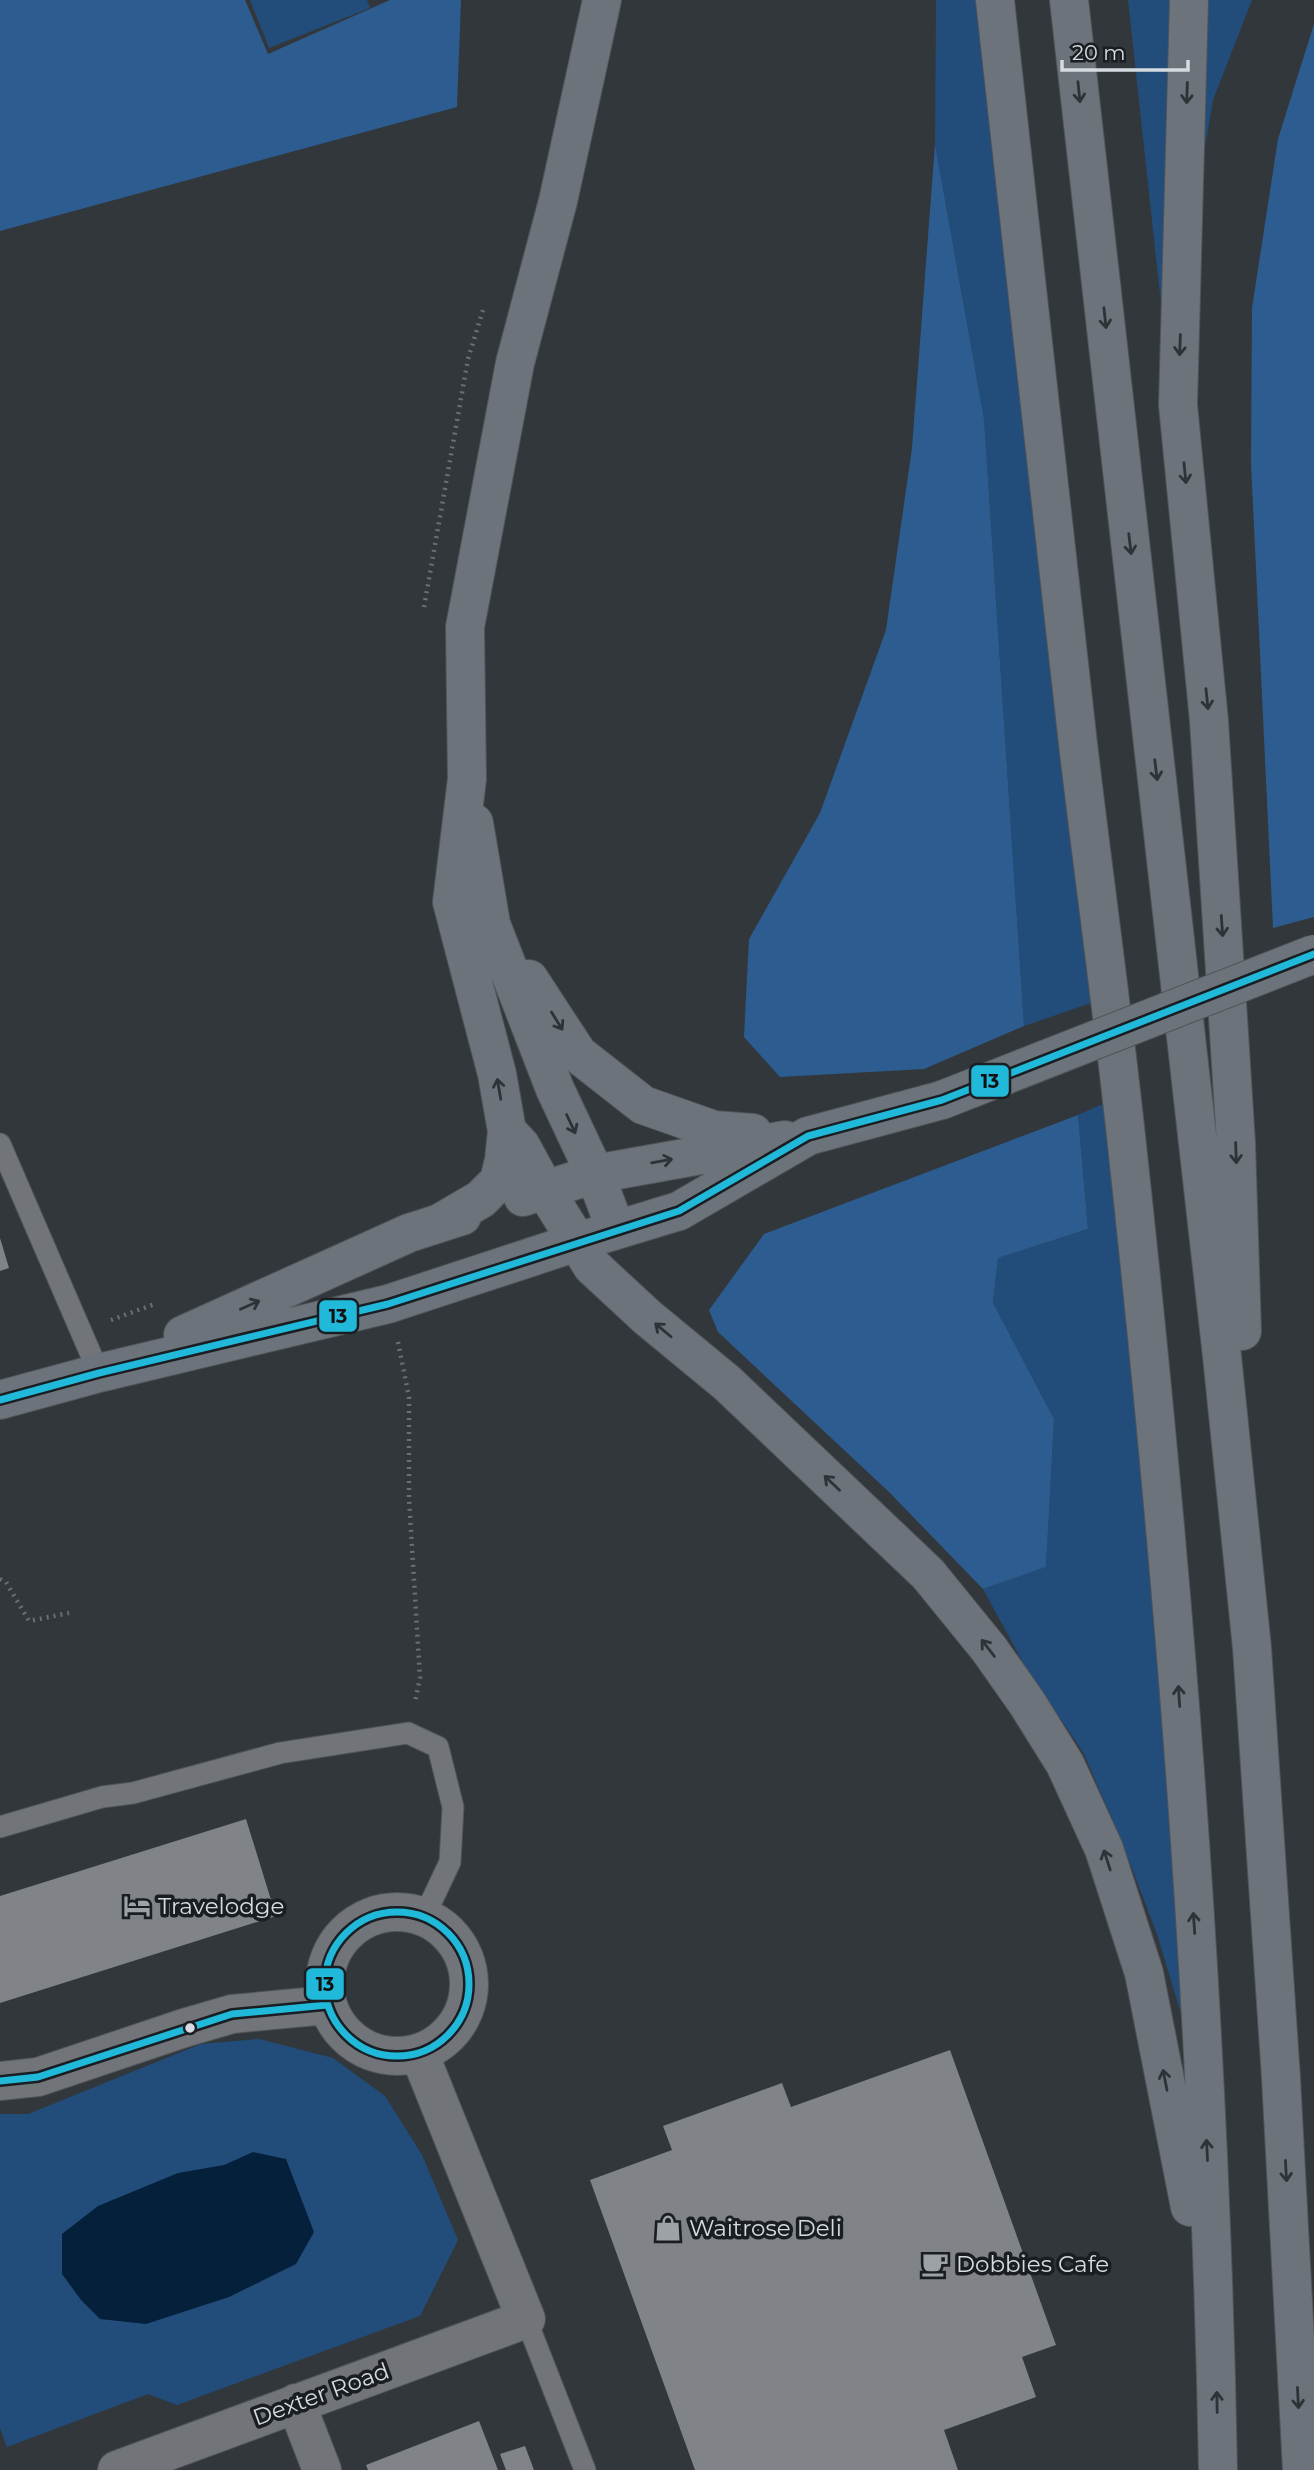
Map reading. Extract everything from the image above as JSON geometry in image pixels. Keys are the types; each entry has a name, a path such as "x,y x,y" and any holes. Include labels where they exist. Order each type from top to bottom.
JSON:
{"highway":[{"path":"440,1223 481,1199 499,1181 507,1132 497,1074 452,902 467,779 465,628 515,363 558,201 602,0"},
{"path":"995,0 1075,719 1125,1126 1176,1651 1202,2039 1216,2339 1218,2470"},
{"path":"1069,0 1252,1648"},
{"path":"1189,0 1178,405 1209,721 1236,1143 1252,1648 1281,2078 1302,2470"},
{"path":"467,779 491,924 555,1089 595,1174 616,1230"},
{"path":"491,924 578,1054 643,1105 714,1130 808,1136"},
{"path":"99,1373 409,1233 595,1174 808,1136 942,1100 1314,954"},
{"path":"507,1132 521,1146 592,1266 647,1317 727,1383 928,1574 989,1649 1065,1764 1104,1849 1144,1973 1216,2339"},
{"path":"0,1401 99,1373 388,1304 679,1211 808,1136"}],"street":[{"path":"401,1912 424,1917 443,1929 458,1946 467,1968 469,1989 464,2010 454,2029 438,2043 419,2053 396,2057 373,2053 353,2043 337,2026 327,2005 324,1982 328,1959 340,1939 357,1924 378,1914 401,1912"},
{"path":"0,2081 37,2077 232,2014 327,2005"},
{"path":"419,2053 526,2319"},
{"name":"Dexter Road","path":"117,2470 526,2319"},
{"path":"296,2403 322,2470"}],"lane":[{"path":"0,1144 99,1373"},
{"path":"0,1827 102,1797 133,1794 280,1753 408,1733 438,1747 453,1807 450,1862 424,1917"},
{"path":"526,2319 585,2470"}],"path":[{"path":"425,616 424,602 468,359 484,308"},
{"path":"81,1332 158,1303"},
{"path":"388,1304 409,1397 409,1498 420,1678 408,1733"},
{"path":"0,1579 6,1582 29,1621 69,1613"}],"shaded area":[{"path":"0,0 245,0 268,54 390,0 461,0 457,107 0,231"},
{"path":"250,0 367,0 370,8 269,48"},
{"path":"936,0 977,0 1094,1002 1024,1026 984,419 935,144"},
{"path":"1128,0 1252,0 1213,100 1194,211 1198,644"},
{"path":"1314,24 1314,917 1273,928 1251,463 1252,308 1278,139"},
{"path":"935,144 984,419 1024,1026 924,1069 780,1077 744,1037 749,939 820,813 886,630 912,448"},
{"path":"1116,1098 1199,2073 1157,1934 1120,1837 1083,1752 1026,1668 983,1589 1046,1567 1054,1419 993,1303 998,1258 1088,1229 1078,1115"},
{"path":"1078,1115 1088,1229 998,1258 993,1303 1054,1419 1046,1567 983,1589 889,1492 718,1332 709,1310 764,1234"},
{"path":"259,2039 333,2058 385,2096 422,2155 458,2240 420,2316 177,2405 148,2394 7,2447 0,2428 0,2114 28,2114 201,2044"},
{"path":"253,2152 286,2159 314,2232 296,2264 229,2297 146,2324 100,2319 81,2300 62,2274 62,2234 98,2206 178,2173 224,2165"}],"building":[{"path":"0,1238 9,1268 0,1271"},
{"name":"Travelodge","path":"246,1819 276,1916 0,2003 0,1896"},
{"path":"950,2050 1056,2345 1022,2357 1036,2397 944,2430 958,2470 695,2470 590,2180 672,2150 663,2126 782,2083 791,2107"},
{"path":"479,2421 498,2470 368,2470 366,2465"},
{"path":"525,2446 534,2470 506,2470 500,2454"}],"transit line":[{"name":"13","path":"0,1400 99,1373 388,1304 679,1211 808,1136 942,1100 1314,954"},
{"name":"13","path":"397,1912 425,1918 448,1933 463,1956 469,1984 463,2012 448,2035 425,2050 397,2056 369,2050 346,2035 331,2012 325,1984 331,1956 346,1933 369,1918 397,1912"},
{"name":"13","path":"0,2081 38,2077 232,2014 327,2005"}],"place":[{"name":"Travelodge","path":"137,1906"},
{"name":"Waitrose Deli","path":"668,2228"},
{"name":"Dobbies Cafe","path":"935,2264"}]}
